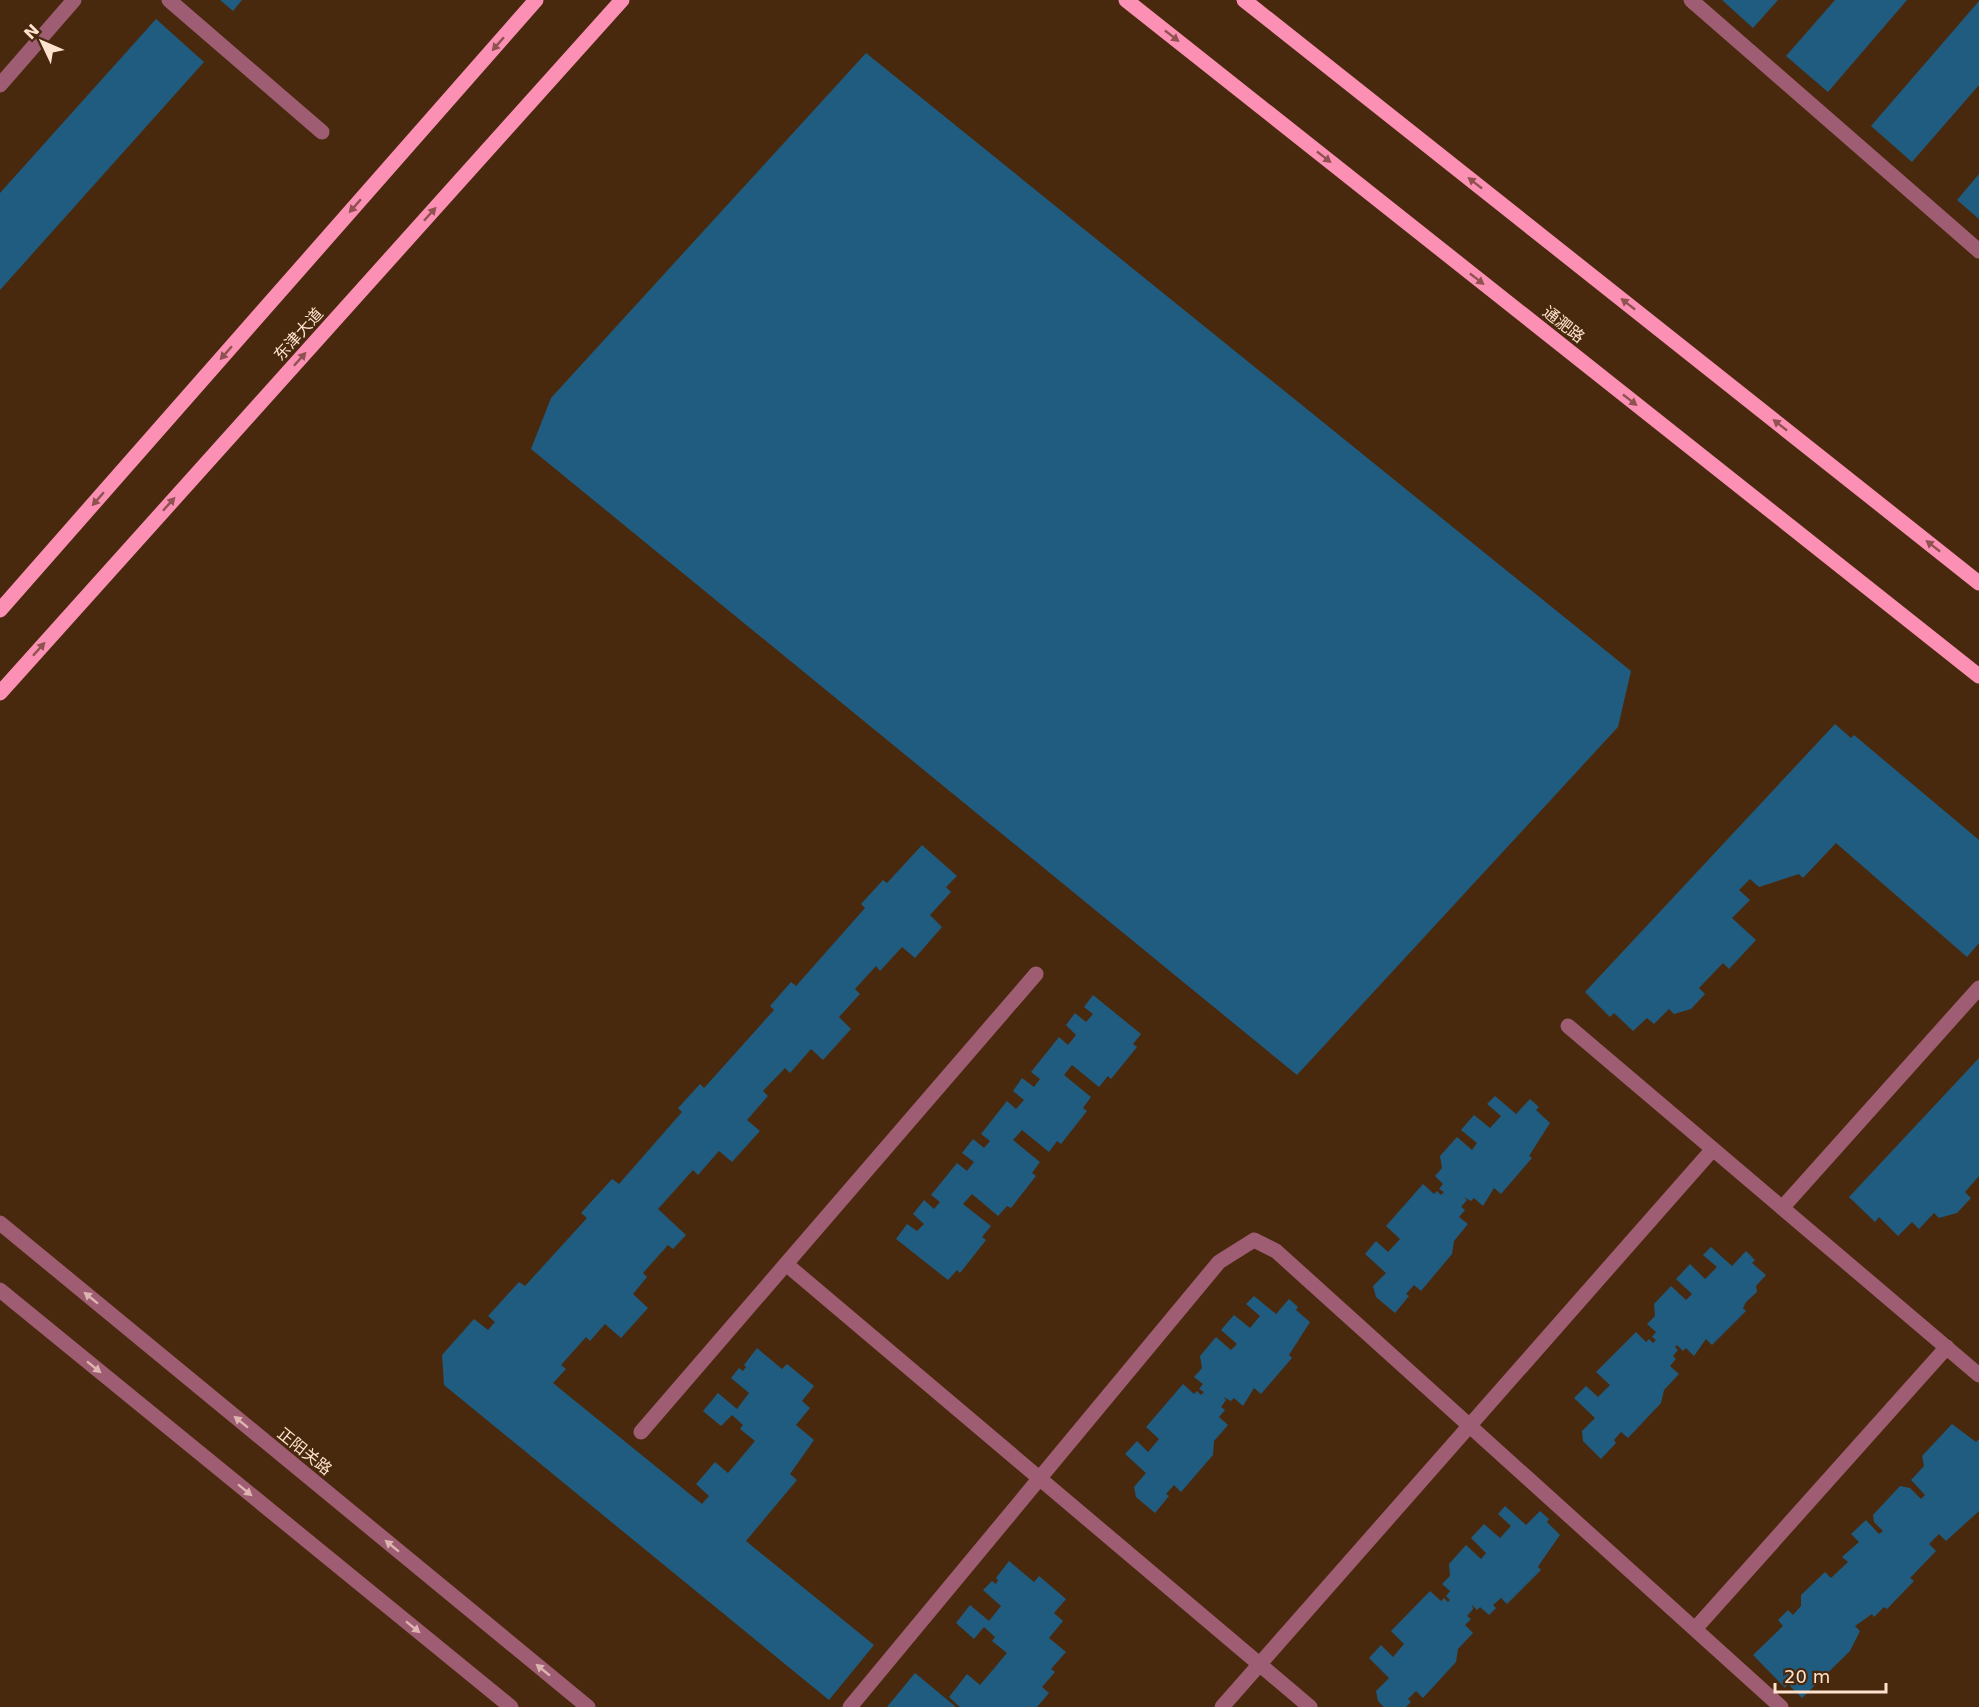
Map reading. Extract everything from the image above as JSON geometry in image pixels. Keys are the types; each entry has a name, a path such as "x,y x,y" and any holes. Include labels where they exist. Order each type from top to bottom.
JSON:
{"main road":[{"path":"0,610 536,0"},
{"name":"东津大道","path":"0,693 622,0"},
{"name":"通淝路","path":"1126,0 1979,676"},
{"path":"1244,0 1979,583"}],"street":[{"path":"0,85 74,0"},
{"path":"169,0 322,132"},
{"path":"1691,0 1979,251"},
{"path":"641,1432 1036,974"},
{"path":"1782,1208 1979,988"},
{"path":"1568,1026 1979,1375"},
{"path":"1222,1707 1713,1149"},
{"name":"正阳关路","path":"0,1223 588,1707"},
{"path":"850,1707 1219,1262 1254,1240 1276,1251 1781,1707"},
{"path":"786,1264 1311,1707"},
{"path":"0,1290 511,1707"},
{"path":"1695,1629 1947,1347"}],"building":[{"path":"220,0 242,0 233,11"},
{"path":"1722,0 1778,0 1753,28"},
{"path":"1835,0 1907,0 1828,92 1786,56"},
{"path":"1979,1 1979,85 1912,162 1871,126"},
{"path":"156,19 204,62 0,290 0,193"},
{"path":"866,53 1631,671 1618,727 1297,1075 531,449 551,398"},
{"path":"1979,174 1979,219 1957,200"},
{"path":"1835,724 1851,738 1854,735 1979,840 1979,943 1967,957 1836,843 1803,878 1799,874 1759,887 1750,879 1739,890 1750,900 1732,918 1756,940 1729,969 1723,963 1699,988 1705,994 1691,1009 1674,1014 1669,1009 1654,1024 1647,1018 1633,1031 1614,1013 1610,1017 1585,992"},
{"path":"922,845 957,876 946,887 951,892 930,915 942,927 915,958 902,947 880,971 876,966 855,989 860,994 839,1017 851,1029 823,1060 811,1049 790,1073 785,1068 763,1091 768,1096 747,1120 760,1131 732,1162 719,1151 698,1175 693,1170 658,1209 686,1235 673,1249 668,1245 643,1273 647,1277 633,1294 648,1308 621,1338 605,1324 590,1341 586,1337 561,1365 566,1369 553,1383 702,1504 709,1496 696,1484 715,1462 728,1473 755,1441 740,1429 743,1425 732,1415 721,1426 703,1411 718,1393 737,1409 749,1393 731,1378 739,1368 743,1371 746,1367 744,1365 757,1348 782,1369 787,1364 814,1386 802,1401 810,1408 796,1425 814,1440 790,1474 797,1480 746,1541 874,1645 829,1700 444,1385 442,1355 474,1319 488,1330 495,1322 488,1316 519,1282 525,1286 587,1218 581,1213 612,1179 619,1184 682,1112 678,1108 700,1084 704,1088 774,1010 770,1006 791,982 796,986 865,908 861,904 883,880 887,883"},
{"path":"1093,995 1141,1034 1133,1044 1137,1047 1111,1079 1108,1076 1099,1087 1072,1065 1064,1075 1091,1097 1083,1108 1087,1111 1061,1144 1057,1141 1049,1152 1022,1130 1013,1140 1040,1162 1032,1173 1036,1176 1011,1208 1007,1206 998,1216 972,1194 963,1204 991,1226 982,1237 986,1240 960,1273 957,1270 948,1280 896,1239 907,1224 917,1231 924,1224 913,1214 924,1200 934,1209 940,1202 931,1195 957,1163 967,1171 974,1162 962,1153 973,1139 984,1148 990,1141 981,1134 1007,1101 1016,1109 1024,1100 1013,1091 1022,1078 1034,1087 1040,1079 1031,1072 1059,1037 1068,1045 1076,1035 1066,1025 1075,1013 1086,1022 1093,1014 1084,1007"},
{"path":"1979,1058 1979,1176 1965,1192 1971,1198 1957,1213 1939,1218 1934,1213 1919,1229 1912,1222 1898,1236 1879,1217 1875,1222 1849,1197"},
{"path":"1495,1096 1516,1114 1530,1099 1539,1107 1536,1110 1550,1123 1529,1156 1532,1158 1501,1194 1494,1188 1483,1206 1474,1198 1471,1201 1464,1197 1467,1200 1461,1207 1465,1210 1459,1217 1468,1224 1454,1241 1452,1254 1421,1291 1414,1285 1406,1294 1409,1296 1395,1313 1376,1297 1373,1286 1386,1273 1365,1254 1376,1241 1388,1252 1400,1239 1386,1226 1423,1184 1434,1194 1437,1191 1441,1195 1444,1192 1439,1189 1443,1184 1435,1176 1442,1168 1440,1156 1457,1137 1472,1150 1477,1143 1461,1130 1474,1115 1490,1128 1501,1116 1487,1104"},
{"path":"1711,1247 1732,1266 1746,1251 1755,1260 1752,1263 1766,1275 1756,1286 1757,1292 1746,1302 1743,1308 1746,1311 1712,1345 1706,1339 1694,1356 1686,1348 1683,1351 1677,1345 1675,1347 1678,1350 1673,1356 1676,1359 1670,1366 1679,1374 1664,1390 1661,1403 1628,1438 1621,1432 1614,1440 1616,1443 1601,1459 1583,1441 1582,1431 1595,1418 1574,1398 1586,1386 1598,1397 1610,1385 1596,1372 1636,1332 1646,1342 1649,1339 1653,1343 1656,1340 1652,1337 1656,1332 1647,1324 1655,1316 1654,1304 1671,1286 1686,1300 1692,1294 1676,1279 1690,1264 1705,1279 1717,1267 1703,1255"},
{"path":"1254,1296 1276,1314 1289,1299 1298,1307 1296,1310 1310,1322 1289,1355 1292,1358 1261,1394 1254,1388 1243,1406 1234,1398 1231,1401 1223,1397 1226,1400 1221,1407 1225,1410 1219,1417 1228,1425 1214,1441 1213,1455 1181,1492 1174,1485 1166,1494 1169,1496 1155,1513 1136,1497 1134,1487 1146,1473 1125,1454 1137,1441 1148,1452 1159,1439 1146,1427 1183,1384 1194,1394 1197,1391 1201,1395 1204,1392 1199,1389 1203,1384 1194,1377 1202,1368 1200,1356 1216,1337 1231,1350 1237,1344 1221,1330 1234,1315 1250,1328 1260,1316 1246,1304"},
{"path":"1952,1424 1976,1442 1979,1439 1979,1511 1946,1541 1939,1534 1929,1544 1936,1551 1910,1578 1914,1581 1887,1609 1884,1607 1874,1617 1872,1614 1855,1626 1860,1631 1850,1651 1802,1698 1788,1684 1785,1688 1753,1655 1783,1626 1778,1620 1788,1610 1793,1615 1801,1606 1801,1595 1825,1572 1831,1578 1848,1562 1842,1557 1859,1542 1851,1534 1866,1520 1879,1534 1883,1531 1874,1522 1873,1515 1900,1486 1910,1488 1921,1499 1925,1495 1911,1480 1924,1466 1922,1456"},
{"path":"1505,1506 1526,1525 1540,1511 1560,1535 1538,1567 1541,1570 1507,1604 1501,1598 1493,1605 1496,1608 1489,1615 1480,1607 1477,1610 1472,1605 1473,1609 1467,1616 1471,1619 1465,1625 1473,1633 1458,1649 1456,1662 1423,1698 1416,1691 1408,1699 1411,1702 1406,1707 1384,1707 1378,1701 1376,1691 1389,1678 1369,1658 1381,1645 1393,1657 1404,1644 1391,1631 1430,1591 1441,1601 1444,1598 1448,1602 1450,1600 1446,1596 1450,1591 1442,1584 1450,1576 1449,1564 1466,1545 1481,1559 1486,1553 1471,1538 1484,1524 1500,1538 1511,1526 1498,1514"},
{"path":"1009,1561 1034,1582 1039,1576 1066,1599 1054,1613 1063,1621 1049,1638 1066,1652 1051,1669 1055,1672 1042,1687 1049,1693 1037,1707 960,1707 949,1697 967,1674 980,1685 1007,1653 992,1641 995,1637 984,1627 974,1639 956,1623 970,1605 989,1621 1001,1606 983,1590 992,1581 996,1584 998,1580 996,1578"},
{"path":"915,1673 956,1707 887,1707"}]}
